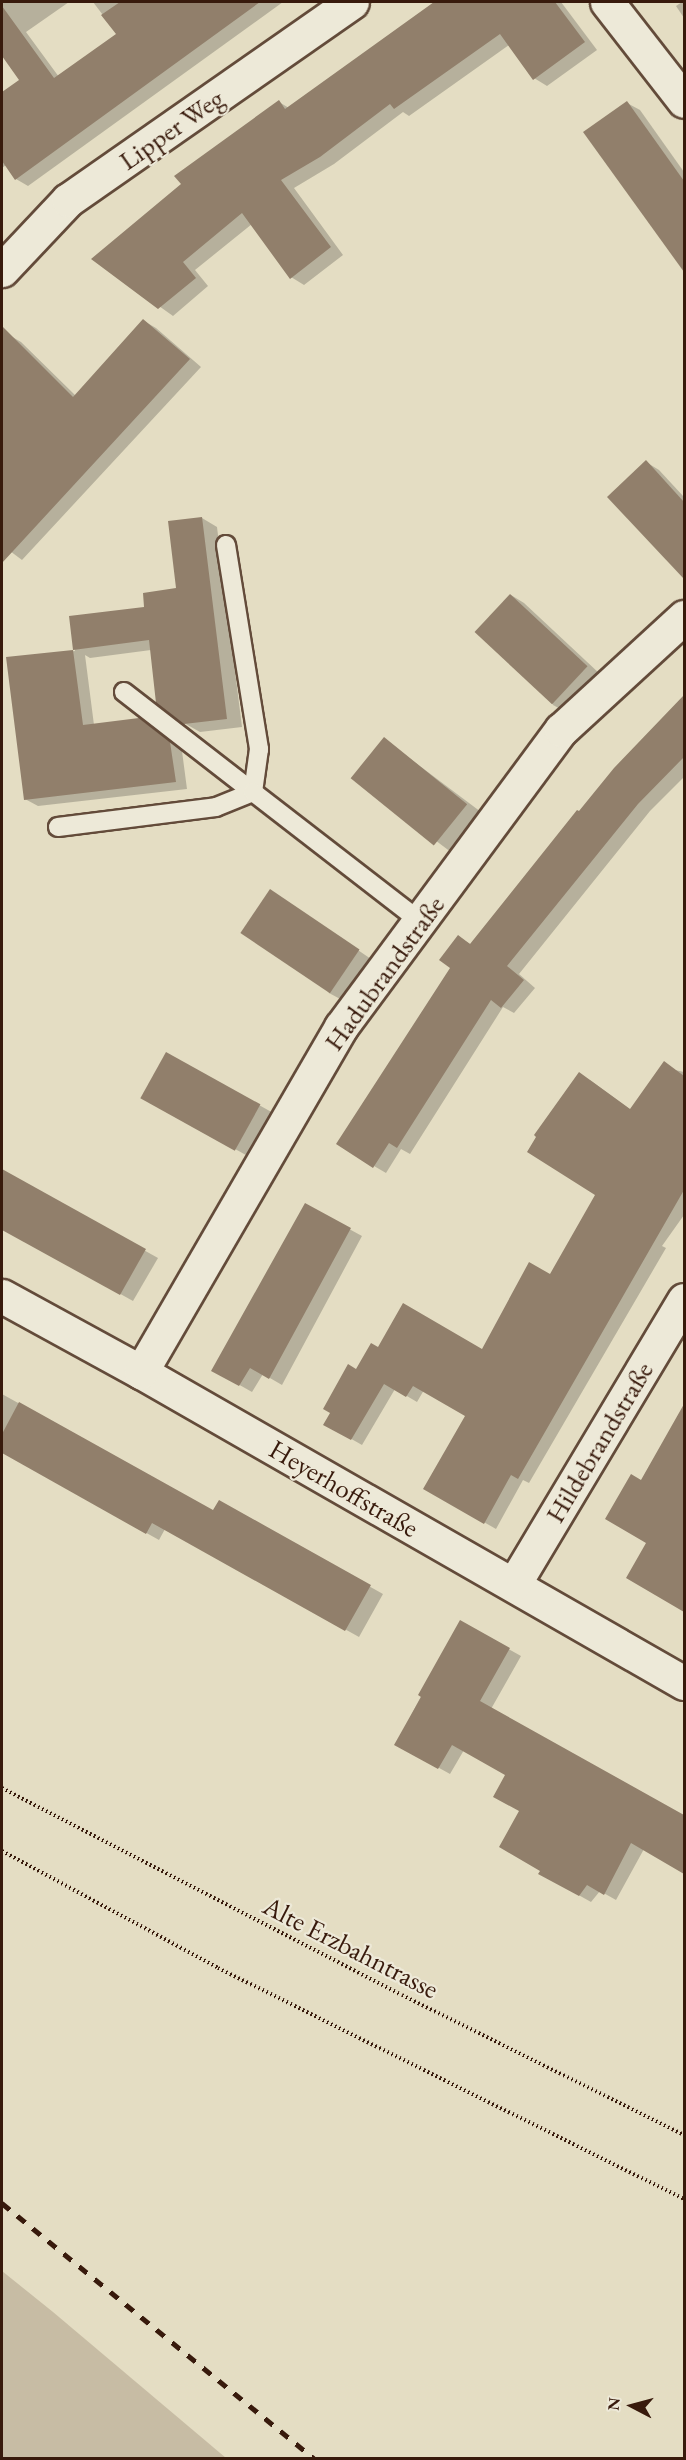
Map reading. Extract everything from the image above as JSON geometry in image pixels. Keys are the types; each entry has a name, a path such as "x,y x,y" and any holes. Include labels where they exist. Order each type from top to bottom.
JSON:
{"street":[{"name":"Lipper Weg","path":"2,270 68,200 352,2"},
{"path":"607,2 684,101"},
{"name":"Hadubrandstraße","path":"141,1372 341,1027 561,730 684,617"},
{"name":"Heyerhoffstraße","path":"2,1296 141,1372 684,1683"},
{"name":"Hildebrandstraße","path":"514,1584 684,1300"}],"lane":[{"path":"226,545 259,749 253,792"},
{"path":"124,692 420,921"},
{"path":"57,827 216,807 253,792"}],"path":[{"name":"Alte Erzbahntrasse","path":"2,1788 402,1995 684,2135"},
{"path":"2,1851 218,1968 684,2199"}],"shaded area":[{"path":"2,2271 53,2312 226,2458 2,2458"}],"building":[{"path":"120,2 260,2 15,180 2,161 2,92 19,80 2,56 2,6 54,78 116,34 101,15"},
{"path":"434,2 555,2 585,42 533,80 500,34 394,109 390,104 320,157 281,180 331,247 290,279 242,213 183,262 196,278 158,309 91,259 181,184 174,176 279,100 285,109"},
{"path":"627,101 684,181 684,272 583,132"},
{"path":"143,319 190,359 2,563 2,326 73,397"},
{"path":"646,460 684,502 684,579 607,497"},
{"path":"202,517 227,719 184,724 156,703 149,640 73,650 69,616 144,607 143,593 176,588 168,521"},
{"path":"510,594 588,666 552,704 475,632"},
{"path":"73,650 83,725 139,718 170,742 176,782 24,800 6,657"},
{"path":"684,695 684,757 638,804 507,966 524,980 501,1008 491,1000 397,1148 389,1143 373,1168 336,1144 450,968 439,960 458,935 470,944 577,810 579,811 614,768"},
{"path":"384,737 467,804 434,846 351,778"},
{"path":"270,889 360,949 330,993 240,933"},
{"path":"166,1052 260,1104 235,1151 140,1098"},
{"path":"664,1061 684,1076 684,1190 518,1479 511,1475 484,1524 423,1489 465,1416 413,1386 406,1397 384,1384 351,1440 323,1425 330,1413 323,1409 348,1364 356,1369 371,1343 378,1347 403,1303 482,1349 529,1262 550,1274 595,1195 527,1152 536,1137 534,1135 579,1072 630,1109"},
{"path":"2,1169 146,1249 120,1295 2,1230"},
{"path":"305,1203 351,1228 269,1379 250,1368 239,1386 211,1371"},
{"path":"19,1402 213,1510 219,1500 371,1585 345,1631 152,1523 146,1534 2,1453 2,1434"},
{"path":"684,1404 684,1612 626,1578 646,1543 605,1519 631,1474 641,1480"},
{"path":"460,1620 510,1648 480,1701 684,1815 684,1874 631,1843 604,1895 587,1885 579,1896 538,1874 540,1871 499,1847 519,1811 493,1797 505,1775 452,1745 438,1769 394,1745 421,1697 418,1695"}],"railway":[{"path":"2,2203 314,2458"}]}
